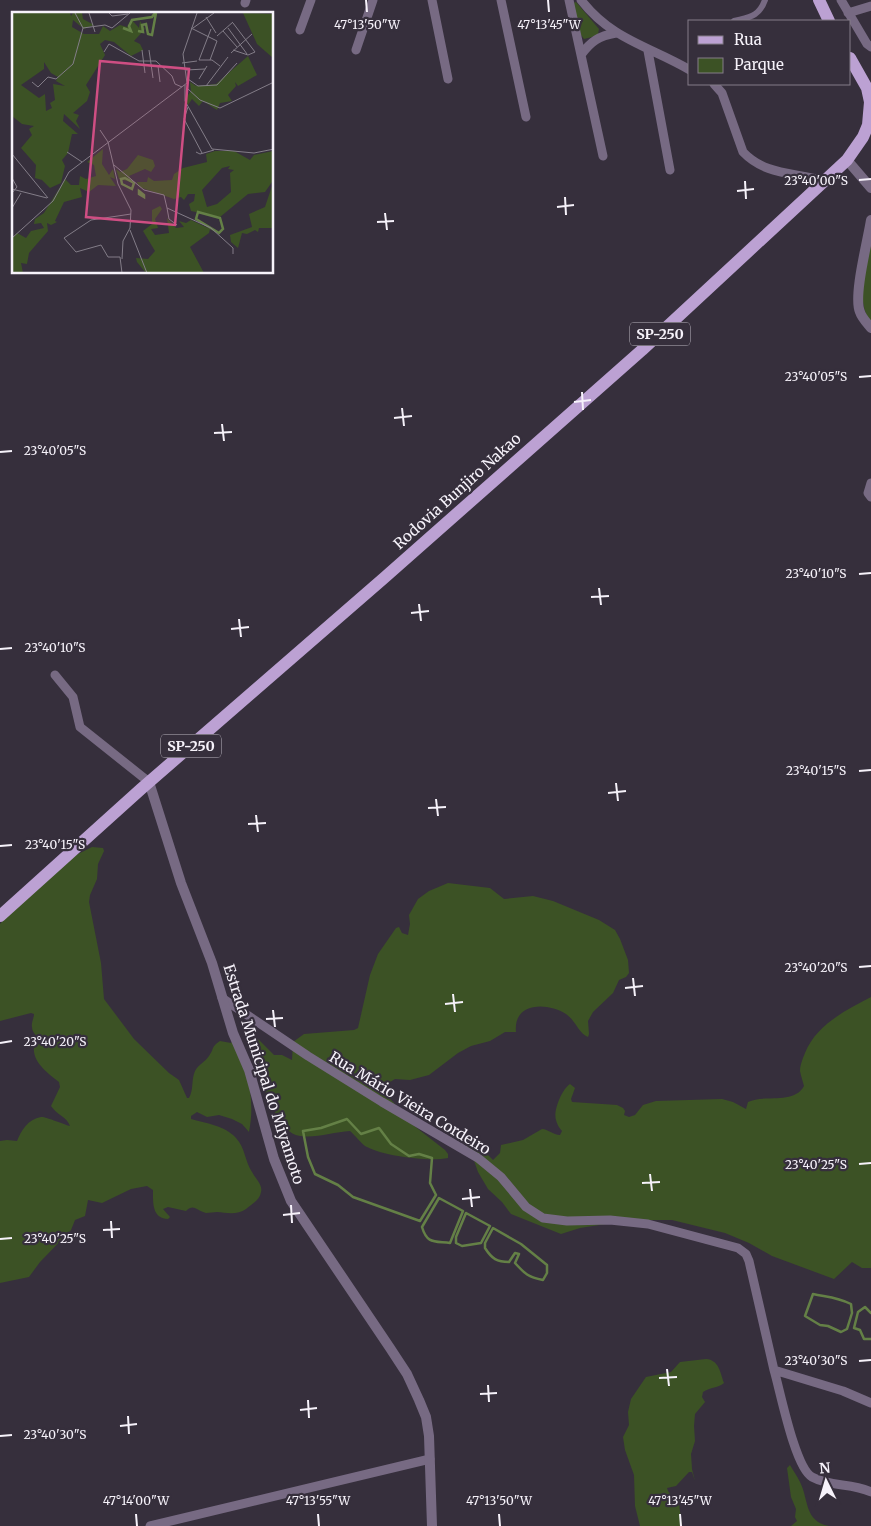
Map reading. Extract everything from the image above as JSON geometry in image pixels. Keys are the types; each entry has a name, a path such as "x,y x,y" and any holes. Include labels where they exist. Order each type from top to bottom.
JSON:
{"main road":[{"path":"820,0 829,20"},
{"name":"Rodovia Bunjiro Nakao","path":"0,916 149,782 642,350 847,160 863,137 868,125 870,102 867,88 851,60"}],"street":[{"path":"300,30 311,0"},
{"path":"356,50 373,0"},
{"path":"432,0 448,79"},
{"path":"501,0 526,117"},
{"path":"569,0 603,156"},
{"path":"581,0 596,17 616,33 648,50 688,66"},
{"path":"739,20 750,18 756,14 761,10 765,0"},
{"path":"840,0 867,44 871,47"},
{"path":"848,13 871,6"},
{"path":"581,55 594,40 604,35 616,33"},
{"path":"648,50 670,170"},
{"path":"715,85 722,92 743,152 750,160 772,171 824,181"},
{"path":"847,160 871,188"},
{"path":"871,220 858,296 860,313 871,328"},
{"path":"871,483 868,493 871,497"},
{"path":"55,675 73,697 80,727 149,782"},
{"name":"Estrada Municipal do Miyamoto","path":"149,782 181,883 198,922 233,1033 249,1070 274,1159 284,1186 291,1201 407,1374 426,1417 429,1436 432,1526"},
{"name":"Rua Mário Vieira Cordeiro","path":"222,998 308,1056 478,1158 501,1177 526,1206 543,1218 610,1220 648,1224 738,1248 746,1254 795,1450 806,1473 812,1478 828,1483 853,1486 871,1492"},
{"path":"774,1370 843,1391 871,1403"},
{"path":"150,1526 430,1459"}],"green space":[{"path":"576,2 599,29 598,34 584,39 581,35 573,3"},
{"path":"871,239 871,322 866,313 862,293"},
{"path":"92,847 103,848 104,851 98,864 97,879 89,902 101,963 104,999 134,1039 169,1073 179,1080 187,1098 191,1095 195,1071 211,1053 215,1045 220,1041 231,1043 236,1036 251,1095 249,1132 242,1124 219,1115 207,1117 197,1112 191,1116 191,1119 221,1128 236,1138 260,1184 261,1192 255,1202 240,1212 206,1213 193,1208 186,1211 168,1207 163,1209 170,1217 168,1219 156,1213 153,1190 147,1186 131,1189 102,1203 88,1200 85,1216 75,1220 71,1230 40,1262 29,1277 0,1283 0,1141 17,1141 23,1130 36,1118 50,1119 70,1126 67,1120 51,1106 60,1087 59,1082 38,1063 36,1058 34,1047 42,1042 32,1029 34,1014 31,1013 0,1021 0,924 9,913 76,855"},
{"path":"448,883 490,888 504,899 533,896 553,901 599,920 615,930 628,960 629,973 626,977 619,980 613,993 593,1012 588,1021 588,1037 582,1033 566,1014 550,1008 533,1007 525,1010 520,1015 516,1032 505,1032 490,1041 471,1046 458,1053 429,1075 410,1080 395,1079 380,1088 394,1103 404,1118 445,1150 448,1158 419,1159 384,1153 365,1146 350,1131 313,1136 300,1136 292,1133 281,1121 266,1094 259,1075 252,1033 274,1055 282,1055 292,1060 293,1042 304,1034 354,1030 358,1028 370,975 378,954 396,928 399,927 402,933 408,935 409,915 418,899 429,891"},
{"path":"871,997 871,1268 862,1268 852,1262 834,1279 772,1256 749,1243 725,1233 672,1220 646,1220 606,1224 580,1228 561,1234 511,1214 502,1202 488,1189 466,1146 481,1150 493,1160 500,1153 501,1145 523,1140 542,1129 560,1135 562,1131 555,1116 561,1095 570,1084 575,1088 571,1099 572,1102 617,1105 623,1108 625,1111 624,1115 629,1117 635,1115 643,1105 656,1101 722,1099 746,1109 748,1102 793,1095 804,1086 800,1071 801,1064 816,1034 833,1019"},
{"path":"706,1359 716,1364 724,1383 703,1392 702,1397 705,1402 695,1414 695,1441 691,1454 695,1481 692,1472 689,1472 676,1486 667,1488 679,1504 682,1526 640,1526 635,1506 634,1475 625,1450 623,1437 629,1425 628,1412 631,1399 646,1377 671,1372 680,1362"},
{"path":"790,1465 803,1489 811,1515 815,1520 829,1526 791,1526 797,1521 787,1468"}],"waterway":[{"path":"347,1119 361,1134 379,1128 391,1144 409,1156 419,1154 432,1158 430,1183 436,1195 420,1221 353,1197 338,1185 315,1174 308,1157 303,1131 321,1128 347,1119"},
{"path":"439,1198 463,1211 450,1243 432,1241 426,1236 422,1227 439,1198"},
{"path":"466,1213 490,1226 481,1243 462,1246 456,1243 456,1237 466,1213"},
{"path":"493,1228 521,1244 547,1265 547,1273 543,1280 530,1276 518,1267 515,1263 519,1254 515,1253 509,1262 495,1259 490,1255 485,1248 485,1243 493,1228"},
{"path":"813,1294 851,1304 852,1313 847,1329 841,1332 828,1326 820,1325 805,1316 813,1294"},
{"path":"871,1313 865,1307 858,1312 854,1328 860,1330 864,1339 871,1339"}]}
